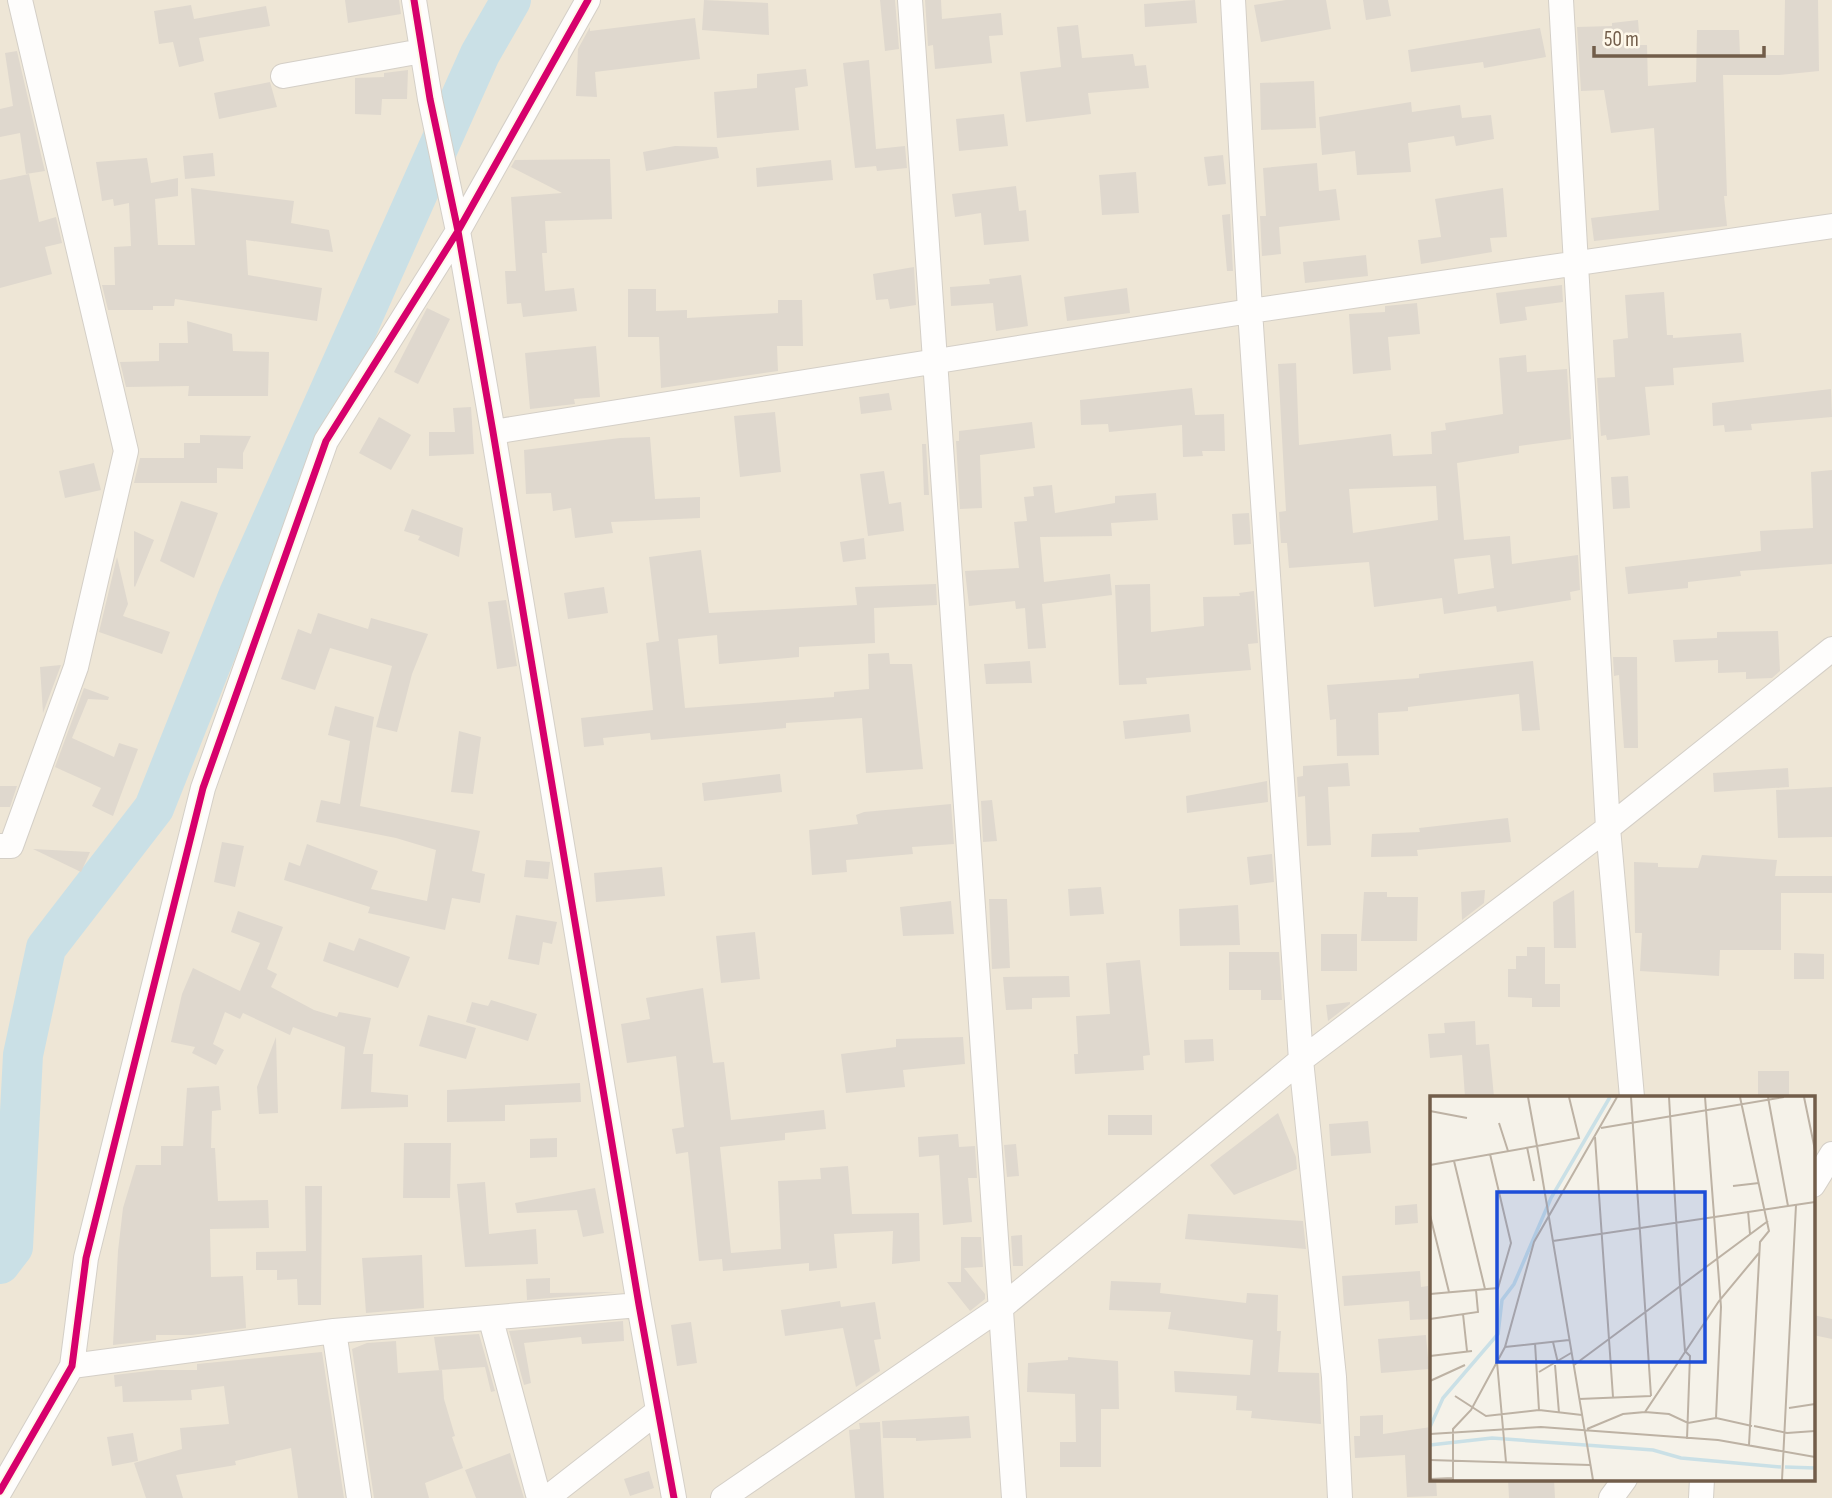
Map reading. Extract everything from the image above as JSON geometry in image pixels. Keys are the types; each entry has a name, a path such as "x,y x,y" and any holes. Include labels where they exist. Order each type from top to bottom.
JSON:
{"street":[{"path":"0,846 10,846 76,667 126,451 20,0"},
{"path":"414,0 493,432 657,1412 674,1498"},
{"path":"2,1498 0,1490 72,1366 86,1258 203,788 326,441 457,231 588,0"},
{"path":"910,0 933,363 1003,1306 1014,1498"},
{"path":"1233,0 1250,311 1301,1060 1334,1377 1340,1498"},
{"path":"1560,0 1608,828 1633,1096"},
{"path":"283,76 422,51"},
{"path":"493,432 1250,311 1832,226"},
{"path":"723,1498 1003,1306 1301,1060 1608,828 1832,649"},
{"path":"1814,1183 1832,1154"},
{"path":"72,1366 334,1332 639,1305"},
{"path":"491,1320 539,1498"},
{"path":"334,1332 359,1498"},
{"path":"547,1498 657,1412"},
{"path":"1611,1498 1624,1480"},
{"path":"1701,1498 1702,1480"}],"shaded area":[{"path":"0,0 1832,0 1832,1498 0,1498"}],"building":[{"path":"345,0 399,0 401,14 348,23"},
{"path":"704,0 768,3 769,35 702,30"},
{"path":"880,0 895,0 899,49 885,51"},
{"path":"925,0 941,0 942,19 1001,13 1003,35 989,36 992,63 935,69 933,45 928,46"},
{"path":"1195,0 1197,23 1145,27 1144,4"},
{"path":"1286,0 1326,0 1331,29 1261,42 1254,5"},
{"path":"1363,0 1388,0 1391,16 1366,20"},
{"path":"1785,0 1818,0 1819,71 1779,75 1723,75 1727,196 1724,196 1727,226 1594,241 1591,218 1659,210 1654,128 1611,133 1604,90 1581,91 1577,27 1612,26 1612,23 1638,20 1640,45 1647,45 1648,86 1696,82 1697,30 1739,30 1740,55 1784,55"},
{"path":"191,5 194,19 266,6 270,26 199,38 204,61 179,67 173,42 159,44 154,11"},
{"path":"695,18 700,59 595,72 597,97 576,96 578,49 590,27 590,31"},
{"path":"1078,25 1082,58 1133,54 1135,66 1146,65 1149,88 1088,93 1091,114 1026,122 1020,72 1061,67 1057,27"},
{"path":"1540,28 1546,57 1484,68 1483,62 1411,72 1408,50"},
{"path":"17,51 45,171 26,174 20,133 0,137 0,109 13,106 5,53"},
{"path":"869,60 876,149 905,146 907,168 877,171 876,166 855,168 843,63"},
{"path":"806,69 808,86 795,88 799,130 717,138 714,92 757,88 757,74"},
{"path":"408,70 407,99 382,99 381,115 355,114 355,78 384,77 384,73"},
{"path":"1314,81 1316,128 1261,130 1260,83"},
{"path":"270,82 277,107 219,119 214,93"},
{"path":"1411,102 1412,112 1460,105 1462,118 1491,115 1494,139 1456,146 1454,136 1408,143 1411,172 1357,175 1355,151 1322,155 1319,117"},
{"path":"1004,114 1008,146 959,151 956,119"},
{"path":"675,146 717,147 719,158 646,171 643,152"},
{"path":"213,153 215,176 185,179 183,156"},
{"path":"1223,155 1226,184 1208,186 1204,157"},
{"path":"147,158 151,183 178,178 178,196 155,199 158,245 195,245 191,188 294,201 291,223 329,230 333,252 246,240 248,275 322,288 317,321 175,299 174,306 153,306 153,310 108,310 102,285 115,285 114,247 131,246 129,203 114,206 113,199 102,201 96,162"},
{"path":"610,159 612,219 545,221 547,253 542,253 545,291 574,288 577,311 523,317 521,303 507,304 505,271 516,271 511,197 562,193 511,167 515,160"},
{"path":"831,160 833,180 757,187 756,168"},
{"path":"1317,163 1319,191 1336,189 1340,220 1279,227 1281,254 1262,256 1260,216 1266,216 1263,168"},
{"path":"1136,172 1139,213 1102,215 1099,175"},
{"path":"29,174 39,222 56,217 62,243 45,247 52,274 0,288 0,180"},
{"path":"1016,186 1019,211 1026,210 1029,241 984,245 981,213 955,217 952,194"},
{"path":"1503,188 1507,237 1490,238 1492,252 1421,264 1418,240 1441,237 1435,199"},
{"path":"1230,214 1233,271 1227,271 1222,215"},
{"path":"1366,255 1368,276 1305,283 1303,262"},
{"path":"914,267 916,305 890,309 888,299 876,300 873,274"},
{"path":"1021,275 1028,326 996,331 993,303 951,306 950,287 990,284 989,279"},
{"path":"1562,285 1563,302 1525,307 1527,320 1500,324 1496,293"},
{"path":"1127,288 1130,313 1067,321 1064,297"},
{"path":"628,289 656,289 656,311 687,310 687,318 778,313 778,300 802,300 803,346 777,346 778,371 661,388 659,337 628,337"},
{"path":"1664,292 1667,335 1673,335 1673,338 1741,333 1744,362 1673,368 1674,385 1645,387 1650,435 1607,440 1606,435 1601,436 1597,378 1615,377 1613,340 1628,338 1625,295"},
{"path":"1417,303 1420,334 1388,337 1391,370 1353,374 1349,314 1385,312 1385,306"},
{"path":"427,308 450,319 418,384 394,372"},
{"path":"187,321 232,334 233,351 269,352 268,396 188,396 189,386 126,387 120,362 159,361 159,343 188,343"},
{"path":"596,346 600,397 574,399 575,404 530,409 525,353"},
{"path":"1526,355 1527,372 1567,369 1571,439 1519,446 1519,453 1457,463 1464,540 1510,536 1512,564 1578,555 1580,590 1570,592 1571,600 1497,612 1496,606 1444,614 1442,598 1374,607 1369,562 1289,568 1287,543 1281,543 1279,512 1286,511 1278,364 1296,363 1299,445 1391,434 1393,456 1432,454 1431,432 1446,430 1445,423 1503,414 1499,358","holes":["1436,486 1438,520 1353,533 1349,489","1490,555 1494,588 1458,594 1454,559"]},
{"path":"1192,388 1195,415 1224,414 1225,451 1202,451 1203,456 1183,457 1182,425 1109,432 1108,424 1081,425 1080,400"},
{"path":"1831,389 1832,417 1751,424 1752,430 1725,432 1724,425 1713,426 1712,403"},
{"path":"889,393 892,410 861,414 859,397"},
{"path":"471,407 474,454 429,456 429,432 455,432 453,408"},
{"path":"775,412 781,472 740,477 734,416"},
{"path":"379,417 411,435 391,470 359,453"},
{"path":"1032,422 1035,448 980,455 982,508 960,509 956,441 959,441 959,431"},
{"path":"200,435 251,436 243,453 243,469 217,468 217,483 134,483 140,458 184,458 184,443 200,443"},
{"path":"650,437 655,499 700,497 700,518 611,522 613,533 575,538 571,508 553,511 551,493 526,494 524,450"},
{"path":"922,444 926,444 929,495 924,495"},
{"path":"94,463 101,490 65,498 59,471"},
{"path":"1832,470 1832,564 1740,571 1741,576 1688,582 1688,588 1628,594 1625,567 1761,551 1760,531 1813,528 1811,472"},
{"path":"884,471 889,504 901,502 904,531 868,536 860,474"},
{"path":"1628,476 1630,508 1613,509 1611,477"},
{"path":"1052,485 1055,513 1115,503 1115,496 1156,493 1158,520 1111,523 1112,536 1040,537 1044,582 1110,574 1112,595 1042,604 1046,648 1028,649 1025,608 1016,609 1015,601 969,606 965,571 1019,568 1014,522 1027,521 1024,497 1034,496 1033,487"},
{"path":"181,501 218,513 194,578 160,561"},
{"path":"412,509 463,528 459,557 418,540 420,536 404,531"},
{"path":"1249,513 1251,544 1234,545 1232,514"},
{"path":"134,531 154,540 135,587 134,586"},
{"path":"864,538 866,559 843,562 840,542"},
{"path":"701,550 709,613 857,605 855,587 936,584 937,605 874,608 875,643 799,647 799,657 719,664 717,635 678,639 685,708 834,697 834,692 869,689 868,654 889,653 890,664 912,664 923,769 866,773 862,718 786,723 786,728 651,740 650,733 603,738 604,745 584,747 581,718 653,710 646,643 659,641 649,557"},
{"path":"117,557 128,604 123,616 170,632 162,654 99,632"},
{"path":"1150,584 1151,632 1204,626 1203,597 1240,596 1239,593 1254,591 1258,643 1248,644 1251,670 1146,678 1147,684 1119,685 1115,585"},
{"path":"604,587 608,613 568,619 564,593"},
{"path":"506,600 517,666 497,669 488,602"},
{"path":"318,613 368,629 371,618 428,634 412,674 397,732 376,727 392,666 330,648 315,690 281,679 298,629 311,634"},
{"path":"1778,631 1780,671 1772,678 1746,679 1746,672 1718,673 1718,660 1675,662 1673,640 1717,638 1717,632"},
{"path":"1613,657 1637,657 1638,748 1624,748 1619,675 1614,676"},
{"path":"1030,661 1032,683 986,684 984,664"},
{"path":"1533,661 1540,730 1522,731 1519,694 1408,707 1408,711 1378,713 1379,755 1337,756 1336,719 1330,720 1327,685 1419,678 1419,674"},
{"path":"61,665 43,713 40,667"},
{"path":"84,688 109,697 108,700 88,699 72,738 114,757 119,743 138,749 113,816 92,806 101,788 55,767"},
{"path":"335,706 374,717 360,806 480,831 472,871 485,874 480,903 452,898 445,930 368,913 370,907 284,880 289,862 300,866 307,844 378,871 371,889 427,901 436,850 396,838 316,822 321,800 340,804 350,741 328,735"},
{"path":"1189,714 1191,732 1125,739 1123,721"},
{"path":"459,731 481,737 473,794 451,792"},
{"path":"1348,763 1350,786 1328,787 1331,845 1307,846 1305,796 1298,797 1297,777 1303,776 1303,766"},
{"path":"1788,768 1789,787 1714,792 1713,773"},
{"path":"780,774 782,792 704,801 702,783"},
{"path":"1267,781 1268,802 1187,813 1186,796"},
{"path":"0,786 17,786 10,807 0,807"},
{"path":"1832,787 1832,837 1778,838 1776,790"},
{"path":"992,800 997,841 983,842 981,801"},
{"path":"951,804 954,844 912,847 913,854 846,860 847,872 812,875 809,830 858,824 856,815 864,812"},
{"path":"1508,818 1511,842 1417,850 1418,856 1371,857 1372,834 1420,832 1419,828"},
{"path":"222,842 244,846 235,887 214,882"},
{"path":"33,849 90,852 81,872"},
{"path":"1272,854 1274,882 1250,885 1247,857"},
{"path":"1702,855 1777,860 1775,876 1832,876 1832,893 1781,893 1781,950 1720,950 1719,976 1640,971 1642,933 1635,933 1634,862 1658,863 1658,867 1698,868"},
{"path":"526,860 550,862 548,879 524,877"},
{"path":"662,867 665,896 596,902 594,873"},
{"path":"1101,887 1104,914 1070,916 1068,889"},
{"path":"1485,890 1484,903 1462,920 1461,892"},
{"path":"1574,890 1576,948 1554,948 1553,902"},
{"path":"1364,892 1387,892 1387,897 1418,897 1417,941 1361,941"},
{"path":"989,899 1007,899 1010,968 992,969"},
{"path":"951,901 954,934 903,936 900,907"},
{"path":"1238,905 1240,945 1180,946 1179,909"},
{"path":"238,911 283,927 267,969 277,974 271,987 314,1010 337,1017 339,1012 371,1018 363,1054 373,1054 371,1092 408,1095 408,1107 341,1109 345,1047 293,1027 290,1035 243,1013 240,1019 225,1012 213,1044 224,1050 216,1065 192,1053 195,1047 171,1042 182,994 193,968 240,991 260,943 231,932"},
{"path":"516,915 557,922 552,944 543,942 539,965 508,959"},
{"path":"755,932 760,979 721,983 716,936"},
{"path":"1321,934 1357,934 1357,971 1321,971"},
{"path":"359,938 410,957 398,988 323,961 329,942 354,951"},
{"path":"1527,947 1545,947 1545,984 1560,984 1560,1007 1532,1007 1532,998 1508,997 1508,969 1516,969 1516,956 1527,956"},
{"path":"1229,952 1279,952 1282,1000 1261,1000 1261,990 1229,990"},
{"path":"1794,953 1824,954 1824,979 1794,979"},
{"path":"1140,960 1150,1055 1143,1056 1144,1070 1075,1074 1074,1054 1078,1054 1076,1016 1110,1014 1106,963"},
{"path":"1069,976 1070,997 1032,998 1032,1009 1006,1010 1003,977"},
{"path":"703,988 713,1063 724,1062 731,1120 824,1110 826,1129 785,1133 785,1140 720,1147 731,1253 781,1249 778,1181 821,1179 820,1168 848,1166 852,1214 919,1213 920,1261 892,1264 893,1231 834,1234 837,1268 809,1271 809,1263 723,1271 722,1259 699,1261 688,1152 676,1154 672,1129 684,1127 676,1056 627,1063 621,1024 650,1019 646,998"},
{"path":"491,1000 537,1014 528,1041 466,1022 472,1002 488,1006"},
{"path":"1350,1004 1328,1021 1326,1005"},
{"path":"428,1015 476,1028 466,1059 419,1046"},
{"path":"1475,1021 1476,1045 1489,1044 1494,1096 1465,1096 1462,1055 1430,1058 1428,1034 1445,1033 1444,1023"},
{"path":"276,1037 278,1113 259,1114 257,1087"},
{"path":"963,1037 965,1064 903,1070 905,1087 846,1093 841,1054 896,1047 896,1039"},
{"path":"1213,1039 1214,1061 1185,1063 1184,1040"},
{"path":"1758,1071 1789,1071 1789,1096 1758,1096"},
{"path":"580,1083 581,1102 505,1105 505,1121 447,1122 447,1090"},
{"path":"219,1086 221,1110 212,1111 211,1148 215,1148 218,1201 268,1200 269,1228 210,1229 211,1277 243,1276 246,1328 192,1335 156,1335 156,1340 113,1345 123,1208 136,1165 161,1165 161,1146 183,1146 187,1088"},
{"path":"1278,1113 1296,1157 1297,1169 1234,1195 1210,1165"},
{"path":"1108,1115 1152,1115 1152,1135 1108,1135"},
{"path":"1368,1121 1371,1153 1331,1156 1329,1124"},
{"path":"958,1134 959,1147 975,1146 977,1178 968,1178 972,1222 943,1225 939,1155 919,1157 918,1137"},
{"path":"557,1138 557,1157 530,1158 530,1139"},
{"path":"404,1143 451,1143 450,1198 403,1198"},
{"path":"1016,1144 1019,1176 1007,1177 1004,1145"},
{"path":"485,1182 489,1234 536,1229 538,1264 465,1267 457,1184"},
{"path":"305,1186 322,1186 321,1305 298,1305 297,1279 277,1280 277,1270 256,1270 256,1252 306,1251"},
{"path":"595,1188 604,1233 583,1237 577,1210 517,1213 515,1203"},
{"path":"1417,1204 1418,1223 1395,1225 1395,1206"},
{"path":"1188,1214 1303,1221 1306,1249 1185,1239"},
{"path":"1022,1235 1023,1266 1013,1266 1011,1236"},
{"path":"961,1237 981,1237 983,1267 964,1268 985,1294 985,1299 970,1311 947,1282 961,1282"},
{"path":"422,1255 424,1308 366,1313 362,1258"},
{"path":"1420,1271 1421,1287 1428,1286 1430,1319 1410,1320 1409,1301 1344,1306 1342,1276"},
{"path":"550,1278 550,1293 616,1292 527,1300 526,1279"},
{"path":"1111,1281 1161,1283 1160,1293 1246,1303 1247,1293 1278,1295 1277,1331 1281,1331 1278,1372 1319,1373 1321,1424 1251,1418 1252,1411 1236,1410 1237,1396 1175,1392 1174,1371 1250,1375 1253,1340 1168,1329 1171,1312 1109,1310"},
{"path":"840,1301 841,1307 875,1302 881,1339 874,1340 880,1371 856,1387 843,1328 785,1336 781,1310"},
{"path":"1814,1315 1832,1319 1832,1339 1814,1335"},
{"path":"623,1321 624,1341 582,1344 581,1337 524,1343 531,1383 524,1385 509,1331"},
{"path":"691,1322 697,1363 677,1366 671,1325"},
{"path":"479,1334 495,1391 491,1392 485,1367 439,1370 434,1337"},
{"path":"1426,1335 1429,1369 1381,1373 1378,1339"},
{"path":"396,1341 398,1373 442,1370 444,1399 455,1436 452,1437 463,1468 425,1483 429,1498 374,1498 352,1349 367,1343"},
{"path":"322,1352 344,1498 298,1498 291,1448 235,1461 236,1465 176,1475 183,1498 146,1498 134,1463 182,1449 180,1428 229,1424 224,1386 191,1390 192,1400 123,1402 122,1386 115,1387 114,1375 157,1370 197,1370 197,1364"},
{"path":"1068,1357 1118,1361 1119,1409 1101,1409 1101,1467 1060,1467 1060,1442 1076,1442 1075,1394 1027,1392 1028,1363 1068,1360"},
{"path":"1383,1415 1383,1434 1430,1427 1430,1480 1436,1480 1437,1496 1407,1497 1405,1455 1355,1458 1354,1436 1360,1436 1360,1416"},
{"path":"969,1416 971,1438 916,1441 916,1438 883,1438 882,1421"},
{"path":"880,1422 884,1498 855,1498 849,1430 860,1429 859,1423"},
{"path":"133,1433 138,1461 112,1466 107,1437"},
{"path":"510,1453 524,1498 476,1498 465,1470"},
{"path":"649,1471 654,1488 630,1496 624,1479"},
{"path":"1508,1480 1554,1480 1555,1498 1509,1498"}],"waterway":[{"path":"0,1264 13,1247 23,1055 46,948 154,808 239,594 480,54 511,0"}],"cycle path":[{"path":"414,0 493,432 639,1305 674,1498"},
{"path":"0,1491 72,1366 86,1258 203,788 326,441 458,231 588,0"}]}
